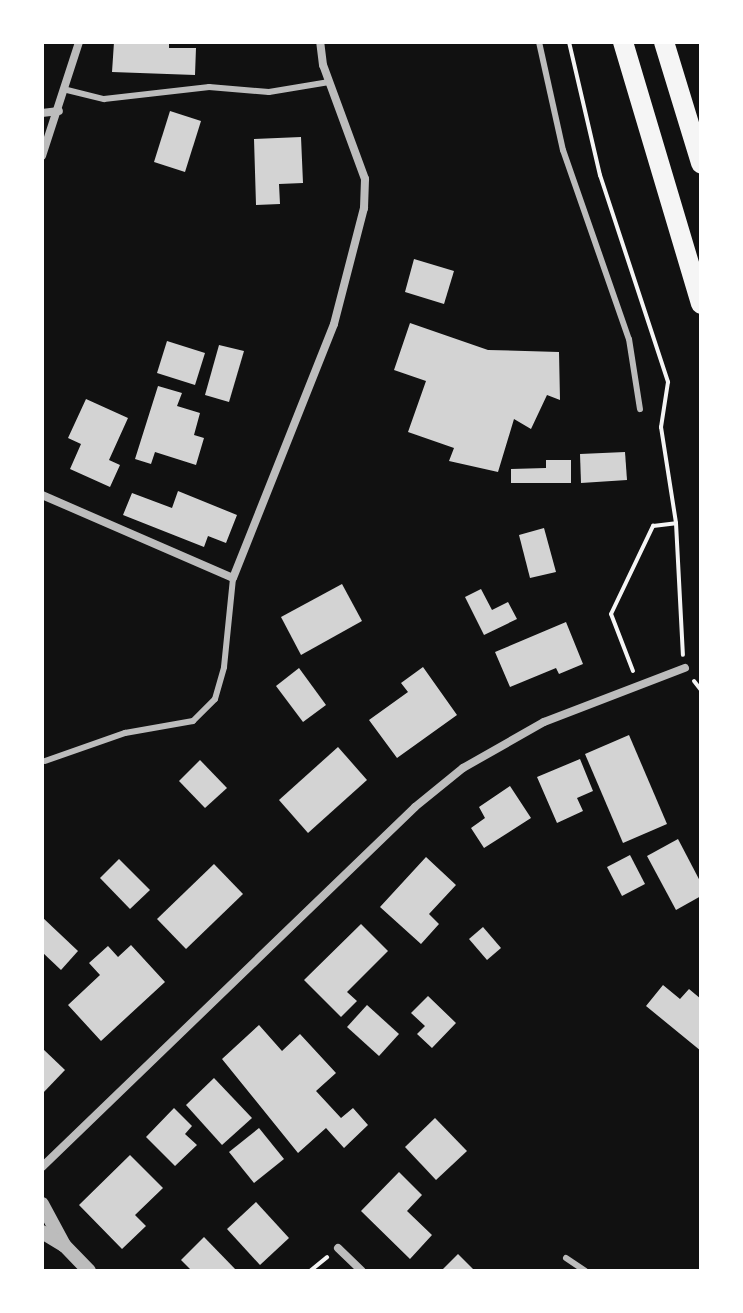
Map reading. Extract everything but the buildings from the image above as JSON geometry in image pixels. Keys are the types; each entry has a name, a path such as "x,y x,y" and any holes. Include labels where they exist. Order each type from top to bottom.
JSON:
{"main road":[{"path":"623,42 701,304"},
{"path":"664,42 701,163"}],"street":[{"path":"42,156 67,90 79,42"},
{"path":"42,495 233,578 334,324 364,208 365,179 329,82 320,42"},
{"path":"42,113 59,111"},
{"path":"42,1167 415,807 463,768 544,722 685,668"},
{"path":"42,1204 64,1245"},
{"path":"42,1232 64,1245 89,1271"},
{"path":"338,1248 362,1271"}],"lane":[{"path":"539,42 563,150 629,339 640,409"},
{"path":"67,90 104,99 209,87 269,92 329,82"},
{"path":"45,761 125,733 193,721 215,699 224,667 233,578"},
{"path":"566,1258 585,1271"}],"path":[{"path":"639,686 611,614 653,526 676,523"},
{"path":"310,1271 338,1248"}]}
